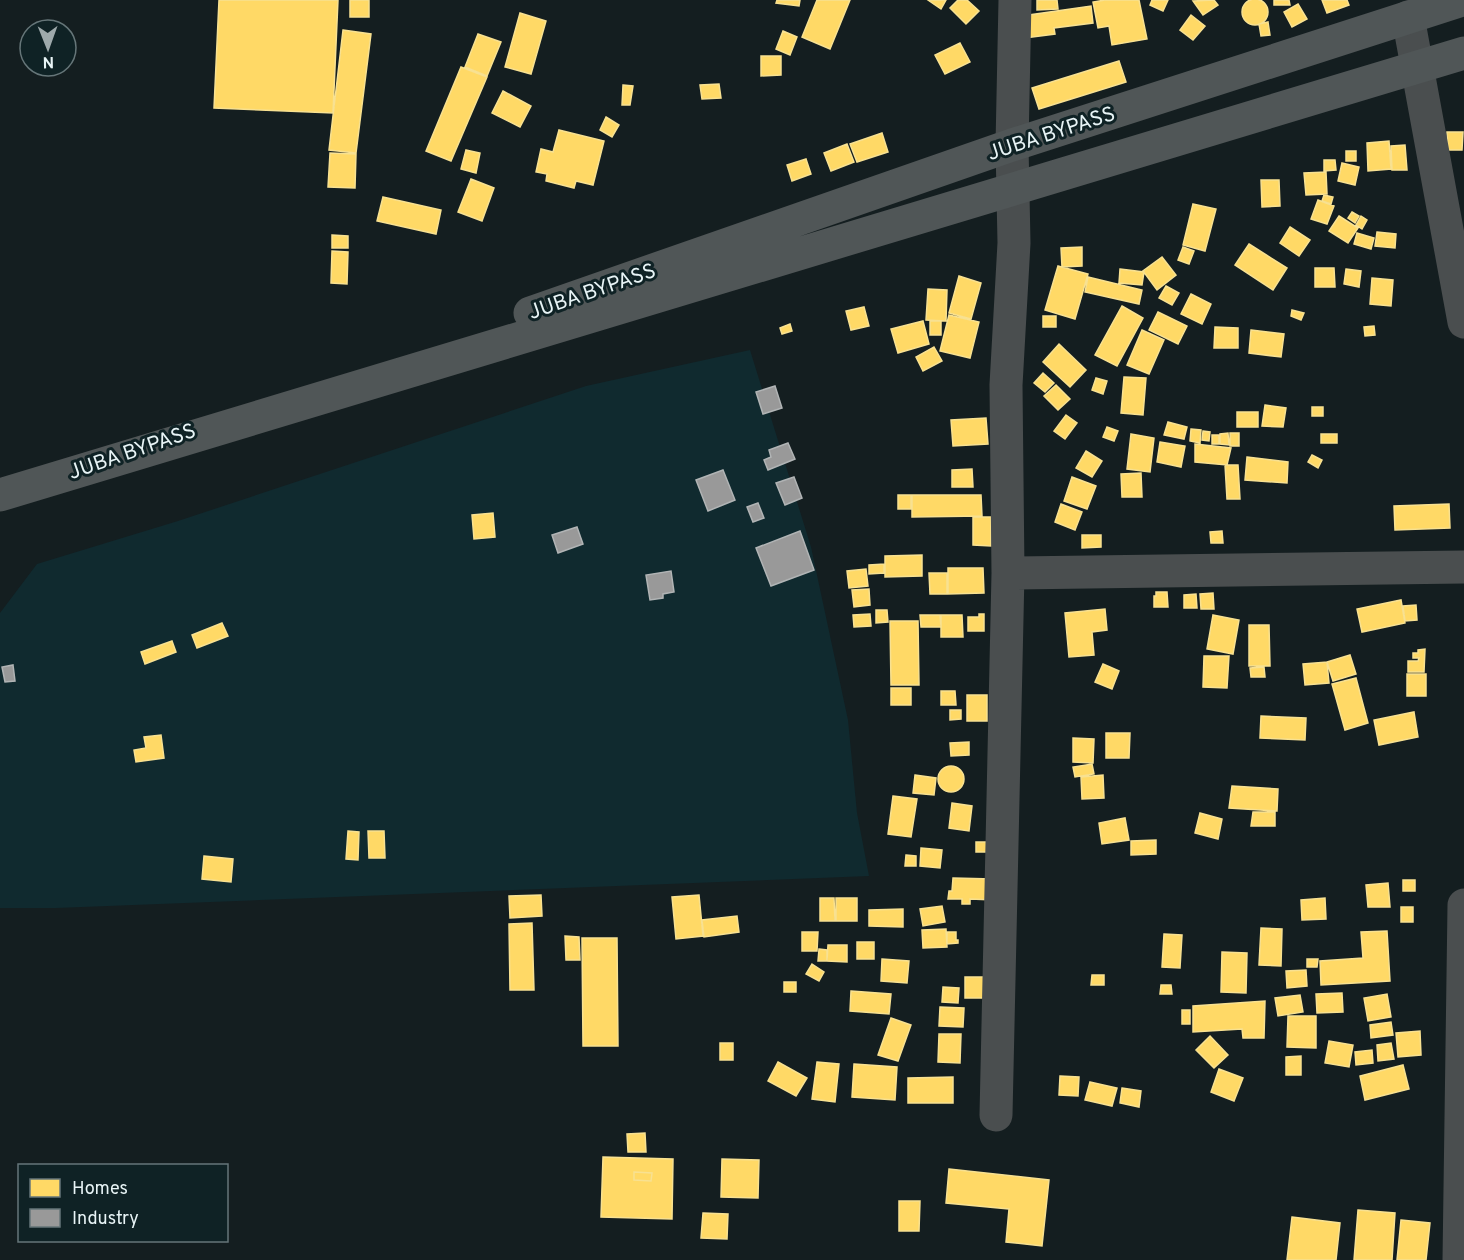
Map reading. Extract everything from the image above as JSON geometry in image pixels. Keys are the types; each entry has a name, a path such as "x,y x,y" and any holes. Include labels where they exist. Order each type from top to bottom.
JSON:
{"main road":[{"name":"JUBA BYPASS","path":"58,477 1012,145 1462,0"},
{"name":"JUBA BYPASS","path":"58,477 1464,53"},
{"path":"0,495 58,477"}],"street":[{"path":"996,1115 1008,573 1006,385 1014,243 1012,145 1015,0"},
{"path":"1408,17 1464,322"},
{"path":"1008,573 1464,567"},
{"path":"1459,1260 1464,905"}],"shaded area":[{"path":"750,350 811,547 848,720 857,813 869,876 56,908 0,908 0,613 37,564 178,521 586,386"}],"building: Homes":[{"path":"1255,-1 1264,3 1268,12 1264,21 1255,25 1246,21 1242,12 1246,3"},
{"path":"219,0 338,0 333,113 214,108"},
{"path":"350,0 369,0 369,17 350,17"},
{"path":"777,0 800,0 799,6 776,3"},
{"path":"817,0 850,0 830,49 802,37"},
{"path":"928,0 946,0 941,9"},
{"path":"958,0 967,0 979,11 966,24 950,8"},
{"path":"1037,0 1057,0 1058,9 1037,10"},
{"path":"1139,0 1147,39 1112,45 1109,26 1098,28 1093,2"},
{"path":"1152,0 1168,0 1163,11 1150,5"},
{"path":"1214,0 1218,5 1203,15 1193,1"},
{"path":"1274,0 1289,0 1290,5 1274,5"},
{"path":"1322,0 1347,0 1349,5 1327,13"},
{"path":"1298,4 1307,19 1292,27 1284,12"},
{"path":"1091,6 1093,23 1054,28 1055,34 1025,38 1022,16"},
{"path":"520,13 546,21 531,74 505,67"},
{"path":"1191,15 1205,26 1193,40 1180,30"},
{"path":"1268,22 1270,35 1261,36 1259,24"},
{"path":"343,30 371,34 356,153 329,150"},
{"path":"783,31 797,37 790,55 776,49"},
{"path":"478,34 501,42 487,76 465,67"},
{"path":"960,43 970,62 945,74 935,55"},
{"path":"761,56 781,56 781,75 761,76"},
{"path":"1119,61 1126,82 1039,109 1032,88"},
{"path":"461,67 487,77 451,161 426,151"},
{"path":"719,84 721,98 702,99 700,85"},
{"path":"623,85 633,86 630,105 622,105"},
{"path":"503,91 531,106 520,127 492,113"},
{"path":"606,117 619,125 612,137 600,130"},
{"path":"559,130 604,141 593,185 576,181 574,188 546,181 547,174 536,172 541,149 553,152"},
{"path":"1447,132 1463,132 1462,150 1448,150"},
{"path":"882,133 888,152 857,162 850,144"},
{"path":"1389,141 1391,169 1368,171 1367,143"},
{"path":"847,144 854,162 831,171 824,153"},
{"path":"1405,145 1407,170 1392,170 1391,146"},
{"path":"466,150 480,153 476,173 461,169"},
{"path":"1346,151 1356,151 1356,161 1346,161"},
{"path":"330,153 356,154 355,188 328,187"},
{"path":"806,159 811,174 792,181 787,165"},
{"path":"1324,160 1335,160 1336,170 1324,171"},
{"path":"1342,163 1359,167 1355,185 1338,181"},
{"path":"1326,172 1327,194 1306,195 1304,173"},
{"path":"471,179 494,188 482,221 458,212"},
{"path":"1261,180 1279,180 1280,206 1262,207"},
{"path":"1324,195 1333,197 1331,204 1322,201"},
{"path":"383,197 441,210 436,234 377,221"},
{"path":"1318,200 1334,206 1327,224 1311,219"},
{"path":"1193,204 1216,209 1205,251 1183,245"},
{"path":"1352,212 1359,216 1355,223 1348,218"},
{"path":"1339,216 1358,228 1348,243 1329,231"},
{"path":"1361,216 1367,220 1362,229 1356,225"},
{"path":"1290,227 1310,240 1299,256 1280,243"},
{"path":"1377,232 1396,234 1395,248 1375,246"},
{"path":"1357,233 1374,238 1371,249 1354,244"},
{"path":"332,235 348,236 348,248 332,248"},
{"path":"1249,244 1287,268 1273,290 1235,265"},
{"path":"1082,247 1082,266 1062,267 1061,248"},
{"path":"1183,247 1194,251 1189,264 1178,260"},
{"path":"332,251 348,252 347,284 331,283"},
{"path":"1162,257 1176,275 1157,290 1143,271"},
{"path":"1058,266 1088,274 1075,319 1045,310"},
{"path":"1315,268 1334,268 1335,287 1315,287"},
{"path":"1120,269 1144,272 1142,285 1119,283"},
{"path":"1346,269 1361,271 1359,287 1344,284"},
{"path":"959,276 981,283 971,319 949,313"},
{"path":"1088,277 1142,290 1139,304 1085,292"},
{"path":"1372,278 1393,280 1391,306 1370,304"},
{"path":"1166,286 1179,293 1172,305 1159,298"},
{"path":"928,289 947,290 946,321 926,320"},
{"path":"1191,294 1211,304 1202,324 1181,314"},
{"path":"1122,306 1143,318 1117,366 1095,355"},
{"path":"864,307 869,326 851,330 846,311"},
{"path":"1292,310 1304,313 1301,320 1291,316"},
{"path":"1158,312 1187,326 1178,344 1149,330"},
{"path":"949,315 979,322 970,358 940,351"},
{"path":"1043,316 1056,316 1056,327 1043,327"},
{"path":"923,321 929,344 898,353 891,329"},
{"path":"930,321 941,321 941,335 930,335"},
{"path":"790,324 792,331 782,334 780,328"},
{"path":"1374,326 1375,335 1365,336 1364,327"},
{"path":"1215,327 1238,328 1238,348 1214,348"},
{"path":"1142,330 1164,340 1149,374 1127,365"},
{"path":"1251,330 1284,334 1281,357 1249,353"},
{"path":"1059,344 1086,370 1070,387 1043,362"},
{"path":"934,347 942,361 923,371 916,357"},
{"path":"1043,373 1054,383 1045,392 1034,383"},
{"path":"1124,377 1146,378 1143,415 1121,413"},
{"path":"1096,378 1107,381 1103,394 1092,390"},
{"path":"1056,385 1070,399 1058,410 1044,396"},
{"path":"1265,405 1286,408 1283,427 1262,426"},
{"path":"1312,407 1323,407 1323,416 1312,416"},
{"path":"1237,412 1258,412 1258,427 1237,427"},
{"path":"1066,415 1077,423 1065,439 1054,431"},
{"path":"986,418 988,444 953,446 951,420"},
{"path":"1168,422 1187,427 1184,439 1164,435"},
{"path":"1107,427 1118,431 1114,441 1103,437"},
{"path":"1191,429 1201,430 1200,443 1190,441"},
{"path":"1203,431 1210,432 1209,441 1202,440"},
{"path":"1228,433 1229,445 1220,444 1220,434"},
{"path":"1230,433 1239,433 1239,446 1230,446"},
{"path":"1131,434 1154,438 1150,472 1127,469"},
{"path":"1321,434 1337,434 1337,443 1321,443"},
{"path":"1212,435 1219,435 1219,444 1212,444"},
{"path":"1160,442 1185,446 1181,467 1157,462"},
{"path":"1195,444 1231,448 1227,465 1195,462"},
{"path":"1086,451 1102,461 1092,477 1076,468"},
{"path":"1312,455 1322,460 1318,468 1308,462"},
{"path":"1247,457 1288,462 1287,483 1245,480"},
{"path":"1225,465 1238,465 1240,499 1227,499"},
{"path":"972,469 973,487 952,487 952,470"},
{"path":"1141,473 1142,497 1122,497 1121,474"},
{"path":"1072,477 1096,486 1087,509 1064,501"},
{"path":"898,495 911,495 911,509 898,509"},
{"path":"912,495 981,495 982,516 912,517"},
{"path":"1061,504 1082,512 1075,530 1055,522"},
{"path":"1449,504 1450,528 1395,530 1394,506"},
{"path":"493,513 495,537 474,539 472,515"},
{"path":"973,517 991,517 991,546 973,545"},
{"path":"1222,531 1223,543 1211,543 1210,532"},
{"path":"1082,535 1101,535 1101,547 1082,548"},
{"path":"922,555 922,576 885,577 885,556"},
{"path":"884,564 884,573 869,574 869,565"},
{"path":"948,568 983,568 984,593 948,594"},
{"path":"866,569 868,586 849,588 847,571"},
{"path":"929,573 947,573 947,594 930,594"},
{"path":"869,589 870,605 854,607 852,590"},
{"path":"1156,592 1167,592 1168,607 1154,607"},
{"path":"1213,593 1214,609 1201,609 1200,594"},
{"path":"1196,594 1197,608 1184,608 1184,595"},
{"path":"1401,600 1405,623 1362,632 1357,609"},
{"path":"1416,605 1417,620 1405,621 1403,606"},
{"path":"1105,609 1107,630 1092,632 1094,655 1069,657 1065,613"},
{"path":"876,610 887,610 888,622 876,623"},
{"path":"870,614 871,626 854,627 853,615"},
{"path":"979,614 984,614 984,631 968,631 968,617 979,617"},
{"path":"920,615 940,615 941,627 921,627"},
{"path":"941,615 962,615 963,637 941,637"},
{"path":"1213,615 1239,620 1233,654 1207,649"},
{"path":"890,621 918,621 919,685 891,685"},
{"path":"222,623 228,636 197,648 192,635"},
{"path":"1249,625 1269,625 1270,666 1249,666"},
{"path":"172,641 176,652 145,664 141,652"},
{"path":"1425,649 1424,672 1408,672 1408,661 1418,661 1419,658 1413,658 1413,653"},
{"path":"1350,655 1356,674 1333,681 1327,662"},
{"path":"1204,656 1229,656 1227,688 1203,687"},
{"path":"1327,662 1329,683 1305,685 1303,664"},
{"path":"1103,664 1119,671 1112,689 1095,682"},
{"path":"1264,667 1265,677 1251,677 1250,668"},
{"path":"1407,674 1426,674 1426,696 1407,696"},
{"path":"1356,678 1368,723 1345,730 1332,684"},
{"path":"891,688 911,688 911,705 891,705"},
{"path":"941,691 955,691 956,705 941,705"},
{"path":"967,695 987,695 987,721 967,721"},
{"path":"950,710 961,710 961,719 950,720"},
{"path":"1414,712 1418,737 1379,745 1374,720"},
{"path":"1261,716 1306,718 1305,740 1260,738"},
{"path":"1106,733 1130,733 1129,758 1106,758"},
{"path":"161,735 164,758 136,762 134,750 146,748 144,737"},
{"path":"1073,738 1094,739 1093,763 1073,762"},
{"path":"969,742 969,755 951,756 950,743"},
{"path":"1092,764 1094,774 1075,777 1073,767"},
{"path":"951,766 960,770 964,779 960,788 951,792 942,788 938,779 942,770"},
{"path":"915,775 936,778 934,795 913,793"},
{"path":"1103,775 1104,798 1082,799 1081,777"},
{"path":"1232,786 1278,789 1277,811 1229,808"},
{"path":"893,796 917,799 911,837 888,834"},
{"path":"952,803 972,806 969,831 949,828"},
{"path":"1253,812 1275,812 1275,826 1251,826"},
{"path":"1200,813 1222,819 1218,839 1195,833"},
{"path":"1125,818 1129,840 1102,844 1099,823"},
{"path":"348,831 359,832 358,860 346,859"},
{"path":"368,831 384,831 385,858 369,858"},
{"path":"1156,840 1156,854 1131,855 1131,841"},
{"path":"976,842 989,842 989,852 976,852"},
{"path":"921,848 942,850 940,868 920,866"},
{"path":"906,855 916,856 916,866 905,866"},
{"path":"204,856 233,859 231,882 202,879"},
{"path":"953,878 993,879 993,900 970,899 970,904 962,904 962,899 948,899 949,891 952,891"},
{"path":"1403,880 1415,880 1415,891 1403,891"},
{"path":"1388,883 1390,907 1368,907 1366,885"},
{"path":"541,895 542,916 510,918 509,896"},
{"path":"699,895 703,936 676,939 672,897"},
{"path":"820,898 834,898 835,921 820,921"},
{"path":"836,898 857,898 857,921 836,921"},
{"path":"1325,898 1326,919 1302,920 1301,900"},
{"path":"942,906 945,922 923,926 920,909"},
{"path":"1401,907 1413,907 1413,922 1401,922"},
{"path":"903,909 903,927 869,926 869,910"},
{"path":"737,916 739,932 704,937 702,920"},
{"path":"532,923 534,990 510,990 509,924"},
{"path":"1261,928 1282,929 1281,966 1259,965"},
{"path":"946,929 947,947 923,948 922,930"},
{"path":"1387,931 1390,981 1321,985 1320,961 1363,958 1361,932"},
{"path":"802,932 818,932 817,951 802,951"},
{"path":"947,932 956,932 958,943 947,944"},
{"path":"1164,934 1182,935 1180,968 1162,967"},
{"path":"565,936 579,937 580,960 566,960"},
{"path":"582,938 617,938 618,1046 583,1046"},
{"path":"857,942 874,942 874,959 857,959"},
{"path":"828,945 847,945 847,962 827,961"},
{"path":"819,949 827,950 827,961 818,961"},
{"path":"1222,952 1247,953 1246,993 1221,992"},
{"path":"882,959 909,961 907,983 881,981"},
{"path":"1307,959 1318,959 1317,967 1307,967"},
{"path":"812,964 824,972 819,981 806,974"},
{"path":"1306,970 1307,986 1287,988 1286,971"},
{"path":"1092,975 1104,975 1104,985 1091,985"},
{"path":"965,977 985,977 985,998 965,998"},
{"path":"784,982 796,982 796,992 784,992"},
{"path":"1161,985 1171,985 1172,994 1160,994"},
{"path":"943,987 959,988 958,1003 942,1002"},
{"path":"851,991 891,994 889,1014 850,1011"},
{"path":"1342,993 1343,1012 1317,1013 1316,994"},
{"path":"1387,994 1391,1017 1368,1021 1364,998"},
{"path":"1300,995 1303,1012 1278,1016 1275,998"},
{"path":"1265,1001 1264,1038 1243,1038 1242,1029 1193,1032 1193,1006"},
{"path":"940,1007 964,1008 963,1027 939,1026"},
{"path":"1182,1010 1190,1010 1190,1024 1182,1024"},
{"path":"1288,1016 1316,1016 1316,1048 1287,1047"},
{"path":"891,1018 911,1025 898,1061 878,1055"},
{"path":"1391,1022 1393,1035 1371,1038 1370,1025"},
{"path":"1420,1031 1421,1055 1398,1057 1396,1033"},
{"path":"939,1034 961,1034 960,1063 938,1062"},
{"path":"1210,1036 1228,1055 1214,1068 1196,1050"},
{"path":"1329,1041 1353,1045 1349,1067 1325,1063"},
{"path":"720,1043 733,1043 733,1060 720,1060"},
{"path":"1391,1043 1394,1059 1378,1061 1377,1045"},
{"path":"1372,1050 1373,1063 1356,1065 1355,1052"},
{"path":"1301,1056 1301,1075 1286,1075 1286,1057"},
{"path":"778,1062 807,1078 796,1096 768,1081"},
{"path":"817,1062 839,1064 835,1102 812,1099"},
{"path":"854,1064 897,1067 895,1100 852,1097"},
{"path":"1403,1065 1409,1089 1365,1100 1360,1076"},
{"path":"1219,1069 1243,1078 1234,1101 1211,1092"},
{"path":"1060,1076 1079,1077 1078,1096 1059,1095"},
{"path":"953,1077 953,1103 908,1103 908,1078"},
{"path":"1090,1082 1117,1088 1112,1106 1085,1100"},
{"path":"1122,1088 1141,1091 1139,1107 1120,1103"},
{"path":"645,1133 646,1152 628,1152 627,1134"},
{"path":"603,1157 673,1159 672,1219 601,1217","holes":["634,1172 652,1173 651,1181 634,1180"]},
{"path":"722,1159 759,1160 758,1198 721,1197"},
{"path":"949,1169 1049,1180 1042,1246 1006,1242 1009,1209 946,1203"},
{"path":"634,1172 652,1173 651,1181 634,1180"},
{"path":"899,1201 920,1201 919,1231 899,1231"},
{"path":"1358,1210 1395,1213 1392,1260 1354,1260"},
{"path":"703,1213 728,1214 727,1239 701,1238"},
{"path":"1292,1217 1340,1223 1336,1260 1287,1260"},
{"path":"1401,1220 1430,1223 1426,1260 1397,1260"}],"building: Industry":[{"path":"775,386 782,408 763,414 756,392"},
{"path":"788,443 795,459 768,470 764,460 771,457 769,450"},
{"path":"723,470 735,500 708,511 696,480"},
{"path":"794,477 802,498 785,505 776,483"},
{"path":"758,503 764,518 753,522 747,507"},
{"path":"577,527 583,544 558,553 552,535"},
{"path":"800,531 814,570 771,586 756,548"},
{"path":"671,571 674,592 663,594 663,598 650,600 646,575"},
{"path":"13,665 15,681 5,682 2,667"}]}
